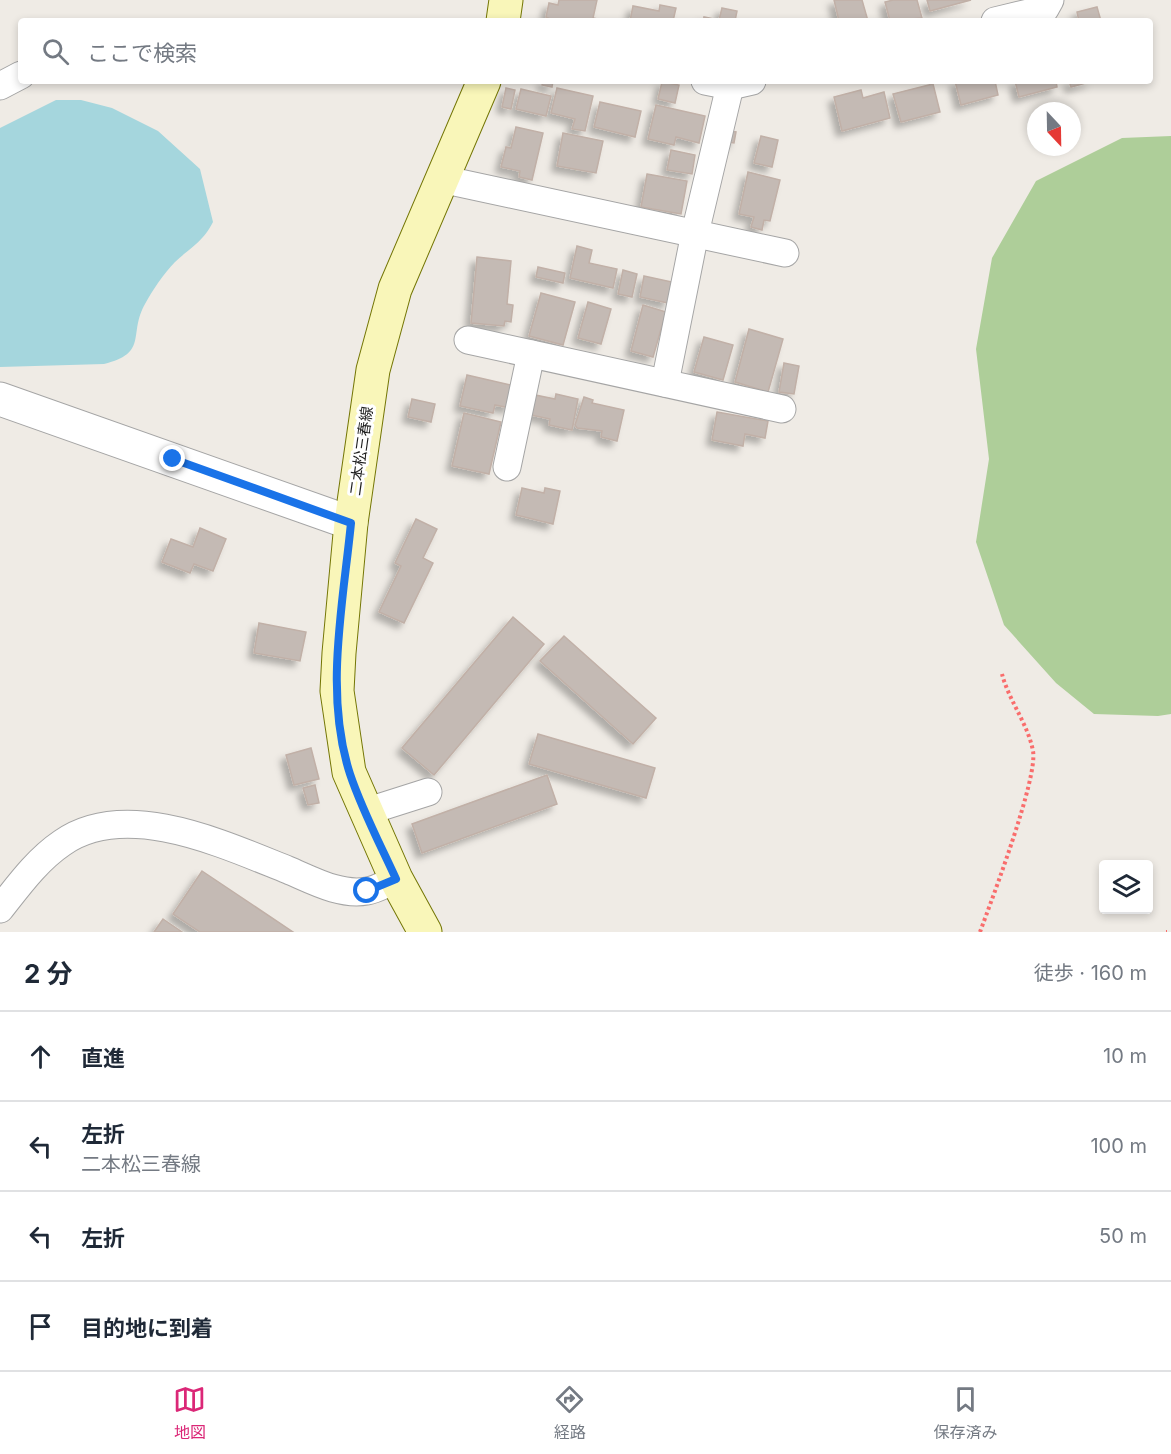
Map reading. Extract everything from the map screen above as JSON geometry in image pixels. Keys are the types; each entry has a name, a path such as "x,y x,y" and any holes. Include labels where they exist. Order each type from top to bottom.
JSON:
{"main road":[{"path":"503,18 506,0"},
{"name":"二本松三春線","path":"425,932 396,879 365,812 350,772 337,691 351,523 374,370 394,289 483,84"}],"street":[{"path":"1008,18 1045,9 1050,0"},
{"path":"0,86 18,77"},
{"path":"665,383 695,233 729,84"},
{"path":"441,179 785,253"},
{"path":"468,340 782,409"},
{"path":"507,466 531,354"},
{"path":"0,399 351,523"},
{"path":"365,812 428,792"},
{"path":"0,909 46,855 64,842 100,826 134,825 162,828 213,840 336,889 367,891 396,879"}],"path":[{"path":"980,932 1027,789 1034,753 1008,696 1002,674"}],"green space":[{"path":"1171,136 1171,714 1158,716 1094,714 1056,683 1004,625 976,542 989,459 976,349 992,258 1036,181 1122,138"}],"water":[{"path":"56,100 81,100 112,108 158,131 200,169 213,222 200,240 167,271 155,288 140,315 135,341 127,354 104,364 0,367 0,128"}],"building":[{"path":"559,0 597,0 593,18 546,17 549,3 558,5"},
{"path":"834,0 862,0 867,18 838,18"},
{"path":"917,0 922,18 889,18 885,2"},
{"path":"927,0 971,0 930,11"},
{"path":"660,5 676,8 674,18 631,18 633,6 659,11"},
{"path":"1097,7 1100,18 1078,18 1077,12"},
{"path":"722,8 737,11 736,18 720,18"},
{"path":"662,84 679,85 675,103 658,99"},
{"path":"933,84 940,112 901,122 893,94"},
{"path":"956,84 996,84 998,95 961,105"},
{"path":"1016,84 1056,84 1057,87 1019,97"},
{"path":"506,88 515,90 511,109 502,107"},
{"path":"557,88 593,96 585,131 572,129 575,119 551,113"},
{"path":"521,89 551,96 546,116 516,109"},
{"path":"861,90 863,98 884,92 890,118 842,131 834,97"},
{"path":"600,102 641,111 635,137 594,127"},
{"path":"656,105 705,116 699,143 676,137 674,145 648,139"},
{"path":"516,127 543,133 532,180 519,177 520,171 501,167 506,147 511,148"},
{"path":"729,131 736,132 734,143 727,142"},
{"path":"563,133 603,141 596,173 557,166"},
{"path":"761,136 778,140 772,167 754,163"},
{"path":"671,150 695,155 692,174 667,170"},
{"path":"748,172 780,180 770,221 764,220 762,230 751,227 754,217 739,214"},
{"path":"647,174 687,181 681,214 641,207"},
{"path":"577,246 592,250 589,263 617,269 613,288 570,278"},
{"path":"477,257 511,261 507,304 513,305 511,322 505,321 504,326 471,323"},
{"path":"538,267 565,273 563,283 536,277"},
{"path":"623,270 637,274 632,297 618,294"},
{"path":"644,276 672,282 668,303 640,297"},
{"path":"541,293 575,302 563,345 529,336"},
{"path":"588,302 611,309 601,344 578,338"},
{"path":"643,305 666,312 653,357 631,351"},
{"path":"749,329 783,339 768,392 735,382"},
{"path":"704,337 733,345 723,380 694,372"},
{"path":"784,363 799,366 794,394 779,392"},
{"path":"467,375 515,386 510,408 495,405 493,413 460,406"},
{"path":"556,394 578,399 572,430 549,425 550,419 531,415 535,395 555,399"},
{"path":"584,397 593,400 592,403 624,410 617,441 601,437 602,431 577,428 575,425"},
{"path":"412,399 435,404 431,422 408,417"},
{"path":"717,412 768,421 765,438 745,434 743,446 712,440"},
{"path":"464,413 501,422 489,474 452,466"},
{"path":"522,488 544,493 545,488 560,491 553,524 516,515"},
{"path":"416,519 437,529 423,558 433,563 404,623 379,612 401,566 395,563"},
{"path":"200,528 226,539 213,571 194,564 190,573 162,562 171,539 193,547"},
{"path":"513,617 544,644 434,775 402,748"},
{"path":"259,623 306,632 300,661 254,653"},
{"path":"564,636 656,718 633,744 540,661"},
{"path":"538,734 655,768 646,798 529,764"},
{"path":"311,748 319,779 294,785 286,755"},
{"path":"547,775 557,804 422,853 412,824"},
{"path":"315,785 319,803 308,805 303,788"},
{"path":"202,871 293,932 200,932 173,914"},
{"path":"163,919 182,932 154,932"}],"route":[{"path":"173,459 351,523 337,691 350,772 365,812 396,879 367,891"}]}
